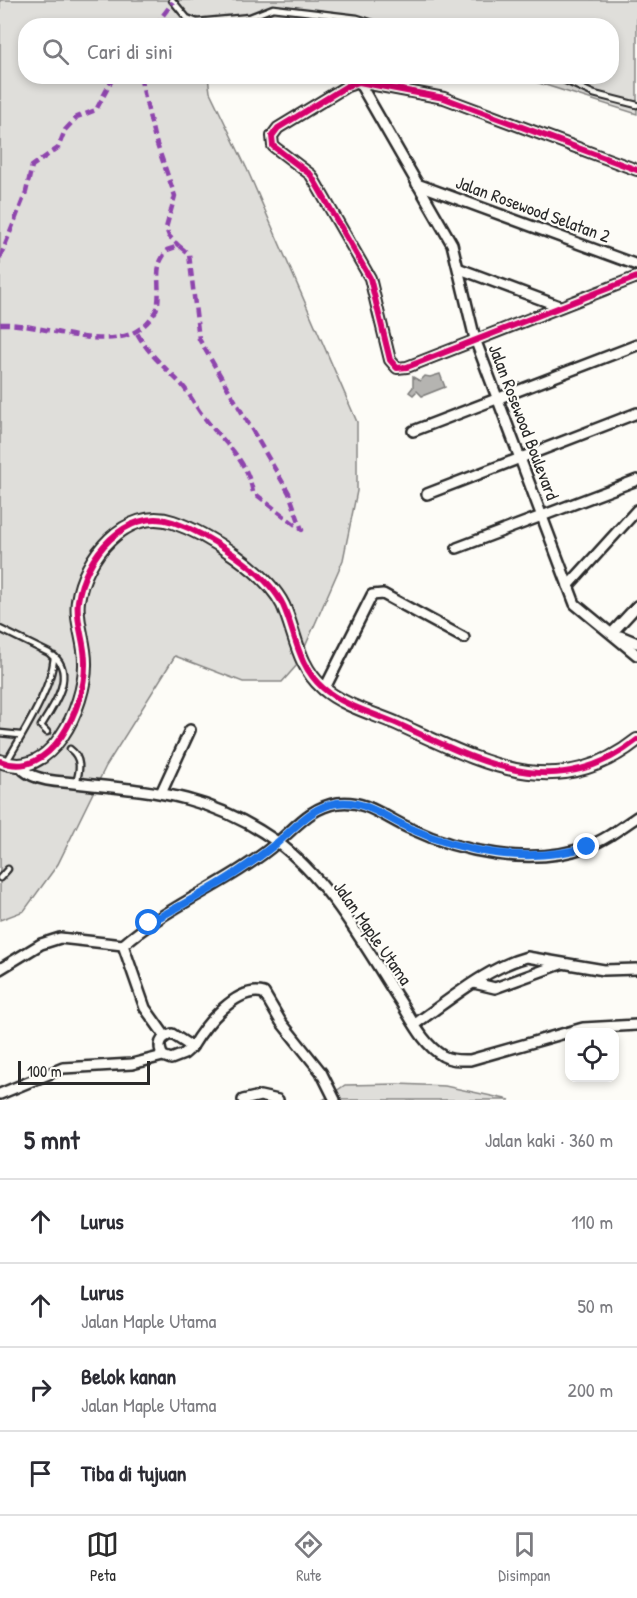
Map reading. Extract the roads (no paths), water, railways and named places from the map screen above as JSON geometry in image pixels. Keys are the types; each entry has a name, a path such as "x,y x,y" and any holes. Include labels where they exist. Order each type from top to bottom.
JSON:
{"street":[{"path":"353,84 278,128 272,136 273,146 311,175 370,278 390,360 397,368 637,277"},
{"name":"Jalan Rosewood Boulevard","path":"360,84 452,244 460,269 475,339 575,604 637,655"},
{"path":"370,84 444,98 637,170"},
{"name":"Jalan Rosewood Selatan 2","path":"417,184 637,264"},
{"path":"460,269 559,306"},
{"path":"413,431 637,345"},
{"path":"428,494 637,413"},
{"path":"457,548 637,480"},
{"path":"568,586 637,510"},
{"path":"3,763 28,765 44,757 60,740 81,691 85,668 85,648 78,620 78,601 84,582 98,553 112,536 127,526 144,520 161,519 175,523 203,537 260,576 275,591 284,607 302,662 324,690 482,762 511,771 541,774 569,771 616,755 637,740"},
{"path":"324,690 372,595 383,594 464,638"},
{"path":"612,633 637,606"},
{"name":"Jalan Rosewood Boulevard","path":"612,633 637,643"},
{"path":"162,791 190,730"},
{"name":"Jalan Maple Utama","path":"19,764 21,769 41,778 162,791 221,811 278,842 338,907 422,1037 443,1056 455,1060 470,1060 583,1028 637,1025"},
{"path":"0,969 41,944 60,938 123,945 149,923 216,886 278,842 301,820 318,808 337,803 352,802 371,808 409,828 463,847 532,856 562,854 587,847 637,817"},
{"path":"123,945 145,1008 165,1036"},
{"path":"415,1024 474,983 516,960 527,957 604,970 637,969"},
{"path":"474,983 495,988 563,963"},
{"path":"0,1094 63,1068 132,1064 163,1056 171,1059 178,1057 192,1047 216,1017 240,996 256,991 264,993 281,1022 321,1072 335,1100"},
{"path":"163,1056 159,1050 160,1042 165,1036 172,1034 192,1047"},
{"path":"243,1100 260,1096 278,1100"}],"lane":[{"path":"172,0 187,18"},
{"path":"239,18 250,17 273,8 357,18"},
{"path":"572,84 594,94 637,105"},
{"path":"0,629 49,653 63,667 63,677 52,708 41,726 47,732"},
{"path":"3,763 51,678 54,658 49,653"},
{"path":"0,733 20,735"},
{"path":"70,749 76,753 80,764 76,783"},
{"path":"0,878 8,869"}]}
